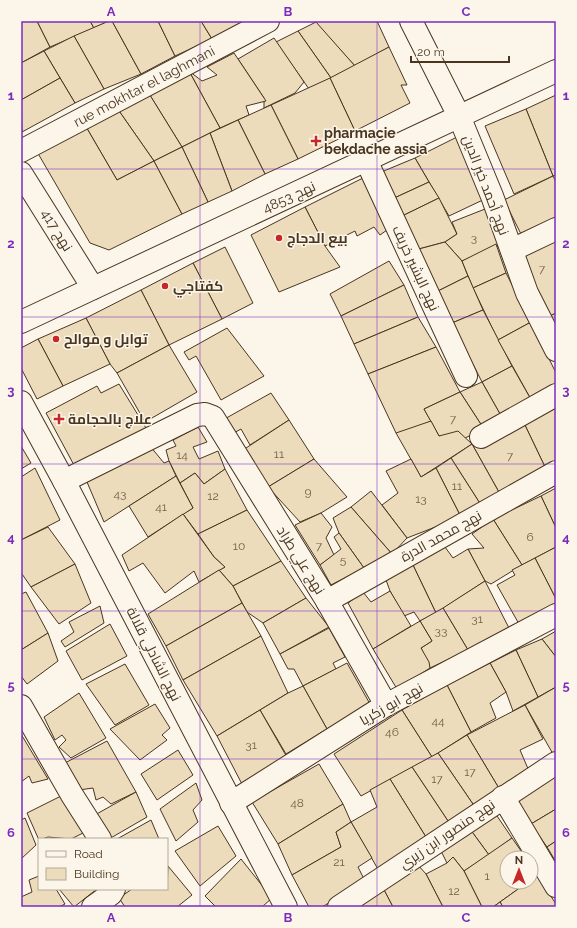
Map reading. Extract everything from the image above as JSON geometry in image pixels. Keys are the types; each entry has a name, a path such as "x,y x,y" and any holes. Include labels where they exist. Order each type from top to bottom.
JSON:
{"street":[{"name":"rue mokhtar el laghmani","path":"21,151 268,21"},
{"name":"نهج أحمد خير الدين","path":"411,21 459,116 512,250 527,293 556,350"},
{"name":"نهج 4853","path":"21,322 556,71"},
{"name":"نهج البشير خريف","path":"366,160 466,376"},
{"name":"نهج 417","path":"21,173 93,288"},
{"path":"512,250 556,229"},
{"path":"481,437 556,395"},
{"name":"نهج الشادلي قلالة","path":"21,402 64,481 286,907"},
{"name":"نهج علي طراد","path":"64,481 197,415 205,414 213,417 326,601 386,705"},
{"name":"نهج محمد الدرة","path":"326,601 556,472"},
{"name":"نهج ابو زكريا","path":"232,803 386,705 556,615"},
{"path":"21,706 72,795 99,838"},
{"name":"نهج منصور ابن زيري","path":"339,907 556,763"},
{"path":"503,797 556,886"},
{"path":"93,907 111,894 113,890"}],"building":[{"path":"21,21 37,21 50,47 21,63"},
{"path":"37,21 90,21 94,28 50,47"},
{"path":"90,21 109,21 94,28"},
{"path":"112,21 141,74 104,89 74,36"},
{"path":"112,21 158,21 175,56 141,74"},
{"path":"158,21 201,21 212,39 175,56"},
{"path":"201,21 250,21 212,39"},
{"path":"314,21 377,21 389,47 355,66"},
{"path":"316,22 355,66 331,78 298,31"},
{"path":"298,31 331,78 309,89 276,42"},
{"path":"74,36 104,89 75,103 44,51"},
{"path":"274,38 304,82 295,93 264,108 264,98 238,59"},
{"path":"389,47 407,85 401,85 410,103 355,131 330,78"},
{"path":"44,51 60,78 21,100 21,63"},
{"path":"234,53 266,101 246,106 249,115 220,128 189,71 202,81 217,75 207,67"},
{"path":"189,71 220,128 182,147 148,92"},
{"path":"60,78 75,103 22,132 21,100"},
{"path":"330,78 355,131 298,159 271,105"},
{"path":"148,92 182,147 154,161 117,108"},
{"path":"556,95 556,175 553,176 526,109"},
{"path":"271,105 298,159 265,174 238,120"},
{"path":"117,108 154,161 117,180 85,125"},
{"path":"526,109 553,176 514,194 485,126"},
{"path":"238,120 265,174 232,191 210,133"},
{"path":"85,125 117,180 154,161 182,214 109,250 90,243 36,150"},
{"path":"210,133 232,191 208,202 182,147"},
{"path":"457,137 487,198 449,216 415,158"},
{"path":"182,147 208,202 182,214 154,161"},
{"path":"415,158 429,182 390,200 379,173"},
{"path":"369,175 394,225 380,235 374,227 357,236 355,231 325,246 305,207"},
{"path":"553,176 556,182 556,221 522,236 504,200"},
{"path":"429,182 439,198 398,218 390,200"},
{"path":"439,198 457,234 445,242 415,250 398,218"},
{"path":"305,207 325,246 340,267 279,292 251,235"},
{"path":"485,209 501,245 462,261 445,242 457,234 452,222"},
{"path":"556,239 556,313 548,317 522,256"},
{"path":"445,242 462,261 468,276 436,292 415,250"},
{"path":"496,244 506,273 473,288 462,261"},
{"path":"225,247 253,303 222,319 193,263"},
{"path":"389,261 404,285 341,316 330,294"},
{"path":"193,263 222,319 169,345 141,290"},
{"path":"506,273 531,322 498,340 473,288"},
{"path":"468,276 483,310 452,323 436,292"},
{"path":"404,285 418,317 354,344 341,316"},
{"path":"141,290 169,345 117,373 110,364 86,318"},
{"path":"483,310 512,366 482,382 452,323"},
{"path":"556,313 556,332 548,317"},
{"path":"418,317 436,347 368,374 354,344"},
{"path":"86,318 110,364 63,386 38,339"},
{"path":"531,322 556,373 556,392 533,403 498,340"},
{"path":"227,328 264,376 221,400 196,356 189,360 184,352"},
{"path":"38,339 63,386 37,399 21,368 21,348"},
{"path":"169,345 197,392 145,422 117,373"},
{"path":"436,347 460,392 424,409 431,421 400,437 396,433 368,374"},
{"path":"512,366 533,403 504,421 482,382"},
{"path":"482,382 504,421 484,429 460,392"},
{"path":"119,384 146,428 75,467 46,413 97,386 101,393"},
{"path":"460,392 484,429 465,438 439,436 424,409"},
{"path":"271,393 289,420 250,445 241,429 230,435 221,421"},
{"path":"556,407 556,464 546,469 523,421"},
{"path":"289,420 314,459 268,487 243,450"},
{"path":"431,421 439,436 458,431 472,444 421,477 396,433"},
{"path":"523,421 546,469 500,494 472,444 498,434"},
{"path":"198,427 207,442 193,447 199,459 218,451 225,469 204,484 195,473 180,483 169,461 166,450 176,446 173,440"},
{"path":"472,444 500,494 481,505 451,458"},
{"path":"21,446 31,463 21,469"},
{"path":"150,446 164,463 169,461 176,476 104,522 87,482"},
{"path":"451,458 481,505 461,517 436,468"},
{"path":"314,459 347,497 321,513 300,522 268,487"},
{"path":"411,459 421,477 436,468 461,517 407,538 382,505 398,493 386,471"},
{"path":"35,468 60,520 21,540 21,477"},
{"path":"225,469 247,510 198,534 183,514 193,508 180,483 195,473 204,484"},
{"path":"176,476 193,508 148,537 129,506"},
{"path":"556,488 556,528 541,496"},
{"path":"371,491 407,538 392,554 351,507"},
{"path":"541,496 556,528 556,547 522,565 493,519"},
{"path":"351,507 392,554 364,568 339,533 333,518"},
{"path":"247,510 281,561 233,586 219,570 225,567 214,557 198,534"},
{"path":"321,513 332,527 326,538 334,555 320,565 295,525"},
{"path":"183,514 214,557 225,567 199,582 194,571 165,593 143,563 129,571 122,555"},
{"path":"493,519 522,565 491,584 485,581 468,549 484,548 472,534"},
{"path":"48,527 75,564 31,587 22,574 21,576 21,540"},
{"path":"339,533 364,568 331,585 320,565 341,549 334,537"},
{"path":"445,547 453,558 468,549 485,581 436,613 412,563"},
{"path":"556,547 556,599 535,558"},
{"path":"535,558 556,599 556,605 519,624 497,585 515,575 512,570"},
{"path":"281,561 306,598 263,623 247,612 233,586"},
{"path":"412,563 436,613 420,621 414,612 404,616 390,591 385,577"},
{"path":"75,564 91,603 59,624 31,587"},
{"path":"219,570 233,586 242,603 166,646 148,614"},
{"path":"485,581 510,630 468,650 443,608"},
{"path":"390,591 411,626 373,649 348,603 363,592 371,602"},
{"path":"26,592 48,633 21,650 21,594"},
{"path":"306,598 329,627 280,654 263,623"},
{"path":"242,603 261,636 183,680 166,646"},
{"path":"100,606 104,623 65,647 61,641 74,632 69,622"},
{"path":"443,608 468,650 430,668 421,648 432,641 420,621"},
{"path":"420,621 432,641 421,648 429,662 430,668 397,689 373,649"},
{"path":"110,624 127,656 82,680 66,651"},
{"path":"329,628 345,657 333,663 336,669 303,686 294,669 288,669 280,654"},
{"path":"556,631 556,657 542,639"},
{"path":"48,633 58,661 27,684 21,676 21,650"},
{"path":"261,636 288,693 217,736 183,680"},
{"path":"542,639 556,657 556,687 538,697 516,650"},
{"path":"516,650 538,697 513,711 506,692 490,663"},
{"path":"347,663 370,704 327,729 303,686"},
{"path":"490,663 506,692 490,703 496,718 471,732 447,685"},
{"path":"125,664 149,705 115,725 86,684"},
{"path":"447,685 471,732 432,757 402,710"},
{"path":"303,686 327,729 286,754 260,710"},
{"path":"556,687 556,753 553,754 525,705"},
{"path":"79,693 106,738 71,758 59,747 66,740 62,735 55,740 44,717"},
{"path":"155,704 170,728 162,735 167,740 140,760 110,729"},
{"path":"525,705 543,739 520,750 529,771 500,790 467,735"},
{"path":"260,710 288,759 243,786 217,736"},
{"path":"402,710 432,757 361,796 334,754"},
{"path":"21,734 48,779 32,783 29,776 21,782"},
{"path":"467,735 500,790 475,807 438,753"},
{"path":"107,741 136,792 111,804 103,797 96,800 93,788 79,790 63,764"},
{"path":"178,750 193,775 157,800 141,774"},
{"path":"438,753 475,807 450,824 412,767"},
{"path":"319,764 343,804 278,844 252,802"},
{"path":"412,767 450,824 426,837 390,779"},
{"path":"556,773 556,809 531,824 517,800"},
{"path":"390,779 426,837 379,871 351,822 377,807 370,790"},
{"path":"196,783 202,800 193,810 198,822 176,841 160,809"},
{"path":"136,792 147,817 108,838 93,816"},
{"path":"63,795 85,832 73,838 38,838 27,813"},
{"path":"343,804 351,822 336,832 341,847 292,875 278,844"},
{"path":"556,809 556,841 547,847 531,824"},
{"path":"495,813 512,838 489,855 470,829"},
{"path":"25,818 36,845 21,859 21,820"},
{"path":"151,820 159,838 119,838"},
{"path":"351,822 372,858 358,867 365,881 322,907 309,907 292,875 341,847 336,832"},
{"path":"218,826 236,856 200,886 175,851"},
{"path":"470,829 489,855 464,871 453,857 447,863 441,851"},
{"path":"512,838 520,850 499,850 499,890 517,890 493,907 482,907 464,871"},
{"path":"556,841 556,862 547,847"},
{"path":"453,857 464,871 482,907 443,907 426,874 447,863"},
{"path":"241,859 272,898 262,907 216,907 205,896"},
{"path":"418,865 426,874 443,907 393,907 383,888"},
{"path":"168,866 192,895 177,907 125,907 119,898 131,890 168,890"},
{"path":"38,876 38,890 57,890 65,904 59,907 21,907 21,897 32,892 29,880"},
{"path":"539,878 556,904 556,907 503,907 500,902 517,890 539,890"},
{"path":"383,888 393,907 355,907"},
{"path":"60,890 96,890 74,907"},
{"path":"500,902 503,907 493,907"}],"place":[{"name":"pharmacie bekdache assia","path":"316,141"},
{"name":"بيع الدجاج","path":"279,238"},
{"name":"كفتاجي","path":"165,286"},
{"name":"توابل و موالح","path":"56,339"},
{"name":"علاج بالحجامة","path":"59,419"}]}
